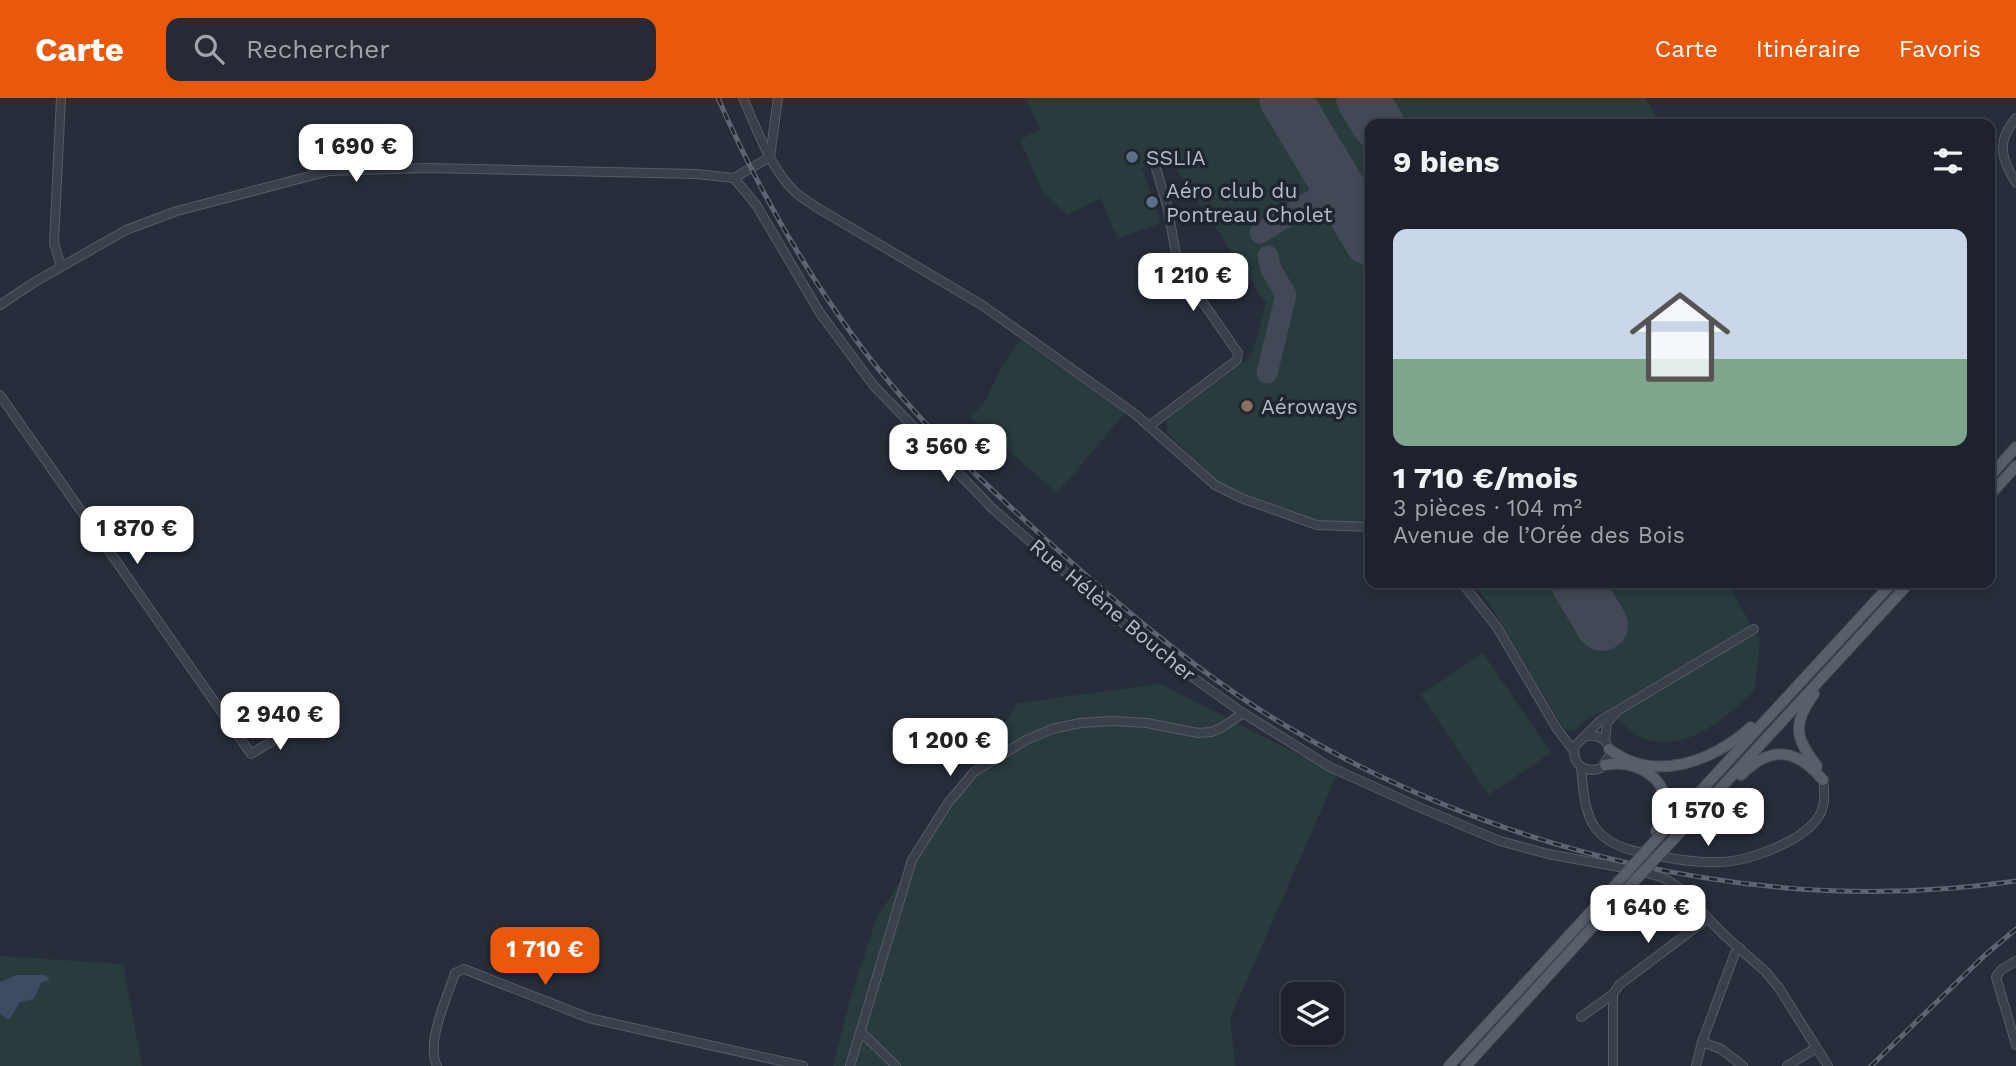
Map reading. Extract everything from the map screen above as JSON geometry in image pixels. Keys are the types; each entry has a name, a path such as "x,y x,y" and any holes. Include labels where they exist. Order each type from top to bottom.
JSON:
{"main road":[{"path":"1995,470 2016,447"},
{"path":"1995,489 2016,466"},
{"path":"1466,1066 1623,885 1659,833 1887,588"},
{"path":"1449,1066 1623,885 1672,841 1904,588"},
{"path":"1823,780 1817,765 1801,743 1799,724 1807,704 1826,680 1833,666"},
{"path":"1607,745 1627,759 1648,765 1685,764 1727,747 1769,710 1778,706"},
{"path":"1687,825 1760,758 1790,754 1803,760 1823,780"},
{"path":"1605,765 1642,770 1661,785 1666,805 1659,833"}],"street":[{"path":"61,98 54,243 61,266"},
{"path":"743,98 771,157 794,191 816,207 982,306 1149,426 1199,473 1229,493 1317,525 1365,527"},
{"path":"771,157 778,98"},
{"path":"2016,118 2007,130 2002,147 2004,161 2016,183"},
{"path":"0,306 61,266 126,230 177,211 329,171 427,168 734,177 771,157"},
{"path":"1149,426 1237,360 1238,353 1177,260 1168,209 1156,168"},
{"name":"Rue Hélène Boucher","path":"734,177 757,206 820,313 874,386 993,509 1153,649 1243,713 1330,767 1500,841 1548,854 1641,871 1664,878 1678,887 1766,972 1828,1066"},
{"path":"0,396 251,754 295,727"},
{"path":"1466,588 1497,626 1574,751 1575,759 1581,767 1582,785 1595,827 1607,839 1622,848 1690,862 1747,858 1787,842 1812,825 1824,805 1823,780"},
{"path":"1574,751 1601,720 1754,629"},
{"path":"1585,794 1593,771 1608,761 1607,723 1617,711"},
{"path":"850,1066 912,860 948,803 974,772 1026,740 1052,729 1112,720 1147,723 1198,733 1211,732 1222,728 1243,713"},
{"path":"1562,735 1597,736 1607,745"},
{"path":"1581,767 1593,771"},
{"path":"1581,1017 1708,918"},
{"path":"1696,1066 1702,1042 1735,953 1740,948"},
{"path":"2016,961 2001,970 1996,977 2016,1045"},
{"path":"437,1066 433,1059 435,1036 455,973 464,969 589,1018 803,1066"},
{"path":"1613,994 1613,1066"},
{"path":"861,1032 896,1066"},
{"path":"1702,1042 1721,1049 1743,1066"},
{"path":"1787,1066 1816,1048"},
{"path":"756,1066 759,1056"}],"shaded area":[{"path":"1026,98 1645,98 1658,119 1365,119 1365,522 1324,522 1224,486 1203,470 1167,432 1167,419 1252,356 1266,303 1167,155 1142,168 1161,223 1117,238 1101,198 1067,215 1043,192 1020,140 1040,129"},
{"path":"1021,340 1125,413 1057,493 970,417 984,403 1002,366"},
{"path":"1476,588 1730,588 1760,640 1755,689 1722,719 1682,740 1652,741 1631,731 1615,718 1598,713 1575,731 1565,730 1487,600"},
{"path":"1483,653 1551,753 1488,795 1421,695"},
{"path":"1160,684 1337,774 1230,1019 1235,1066 833,1066 851,996 877,917 1018,703"},
{"path":"0,956 123,964 142,1066 0,1066"}],"water":[{"path":"17,975 45,975 50,979 41,983 34,999 20,1002 9,1020 0,1014 0,982"}],"taxiway":[{"path":"1260,233 1321,195 1328,180 1325,166"},
{"path":"1317,199 1336,198 1352,209"},
{"path":"1267,373 1286,295 1271,269 1268,256"}],"runway":[{"path":"1285,98 1365,232"},
{"path":"1362,98 1375,119"},
{"path":"1580,588 1602,625"}],"railway":[{"path":"718,98 748,162 800,256 859,344 926,424 1025,521 1103,590 1183,655 1268,715 1352,762 1441,803 1533,837 1628,863 1724,881 1822,890 1919,890 2016,881"},
{"path":"1871,1066 1985,955 2016,929"}],"place":[{"name":"SSLIA","path":"1132,157"},
{"name":"Aéro club du Pontreau Cholet","path":"1152,202"},
{"name":"Aéroways","path":"1247,406"}]}
